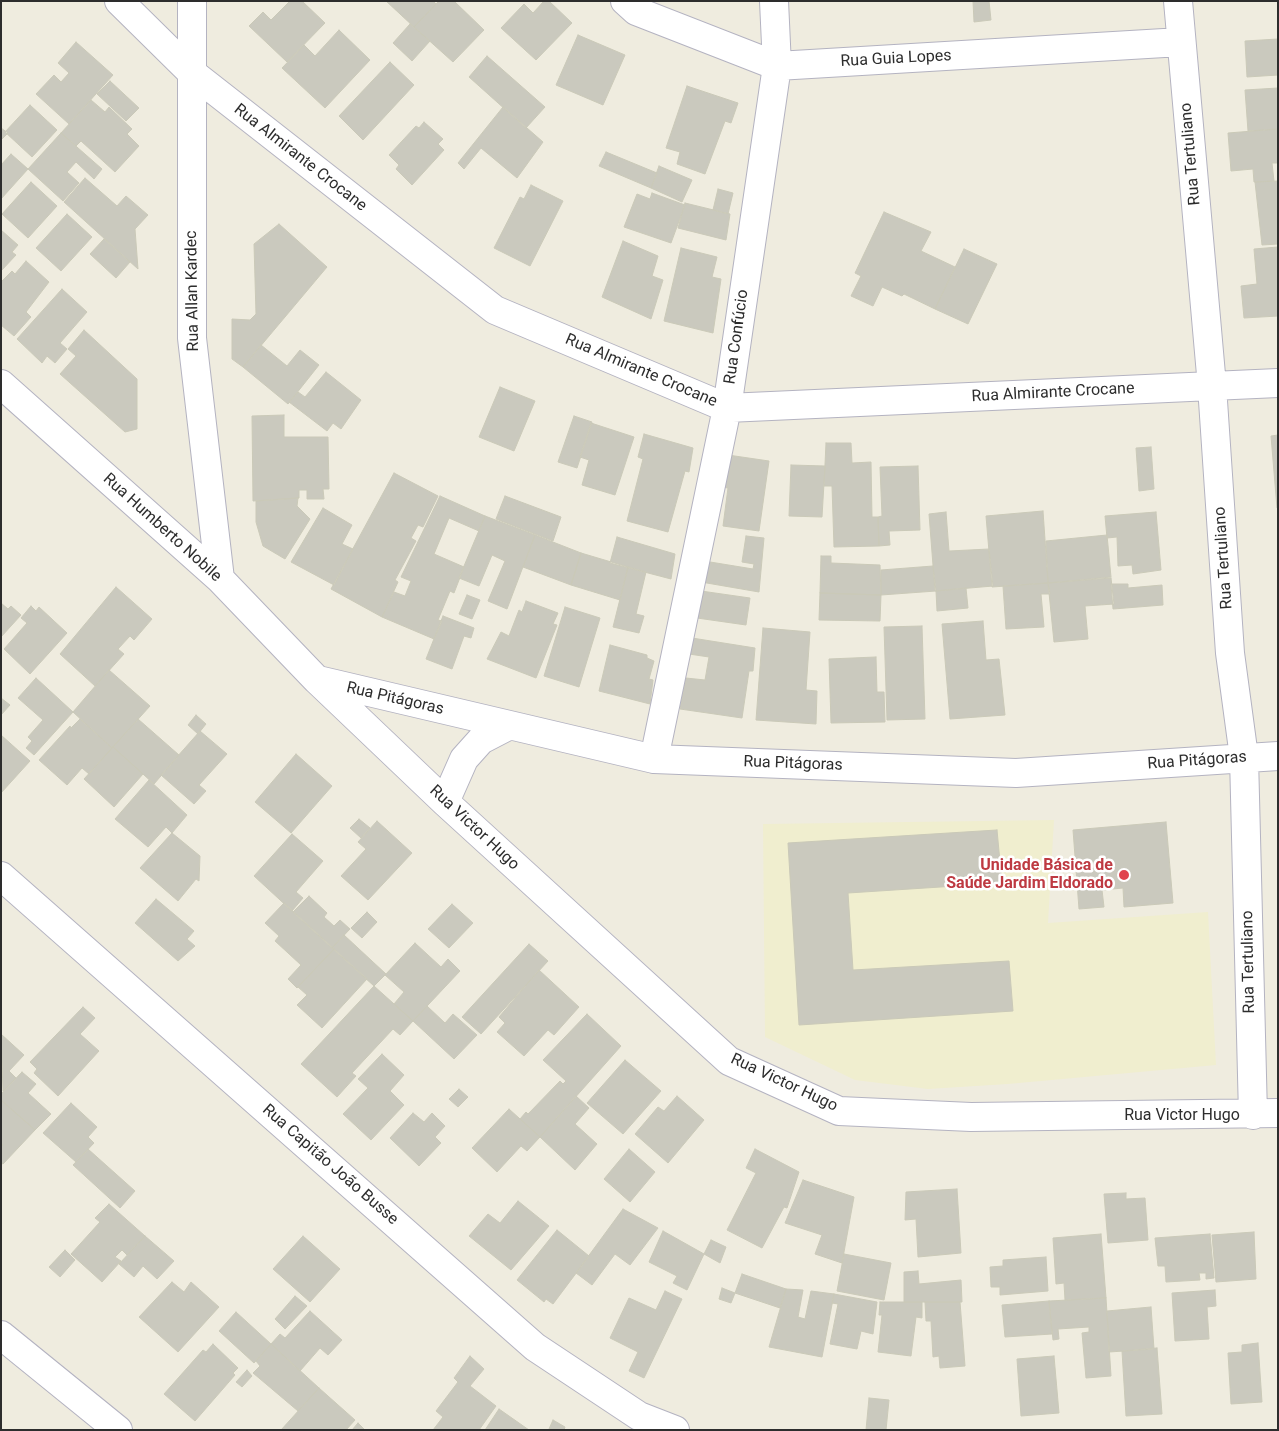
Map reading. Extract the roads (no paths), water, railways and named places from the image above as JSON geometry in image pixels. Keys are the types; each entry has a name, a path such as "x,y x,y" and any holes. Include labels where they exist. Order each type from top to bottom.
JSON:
{"street":[{"name":"Rua Almirante Crocane","path":"119,1 191,72 495,310 727,408 1278,383"},
{"name":"Rua Allan Kardec","path":"192,1 192,338 220,580"},
{"name":"Rua Guia Lopes","path":"625,1 636,11 777,66 1182,42"},
{"name":"Rua Confúcio","path":"654,758 727,408 777,66 774,1"},
{"name":"Rua Tertuliano","path":"1178,1 1212,386 1230,653 1244,758 1265,1114"},
{"name":"Rua Humberto Nobile","path":"1,384 220,580 316,680"},
{"name":"Rua Pitágoras","path":"316,680 508,726 654,758 1016,773 1278,756"},
{"name":"Rua Victor Hugo","path":"316,680 445,802 729,1061 839,1110 971,1117 1265,1114"},
{"path":"445,802 464,758 481,740 508,726"},
{"name":"Rua Capitão João Busse","path":"1,876 536,1347 639,1416 675,1430"},
{"path":"1,1335 118,1430"}],"place":[{"name":"Unidade Básica de Saúde Jardim Eldorado","path":"1124,875"}]}
